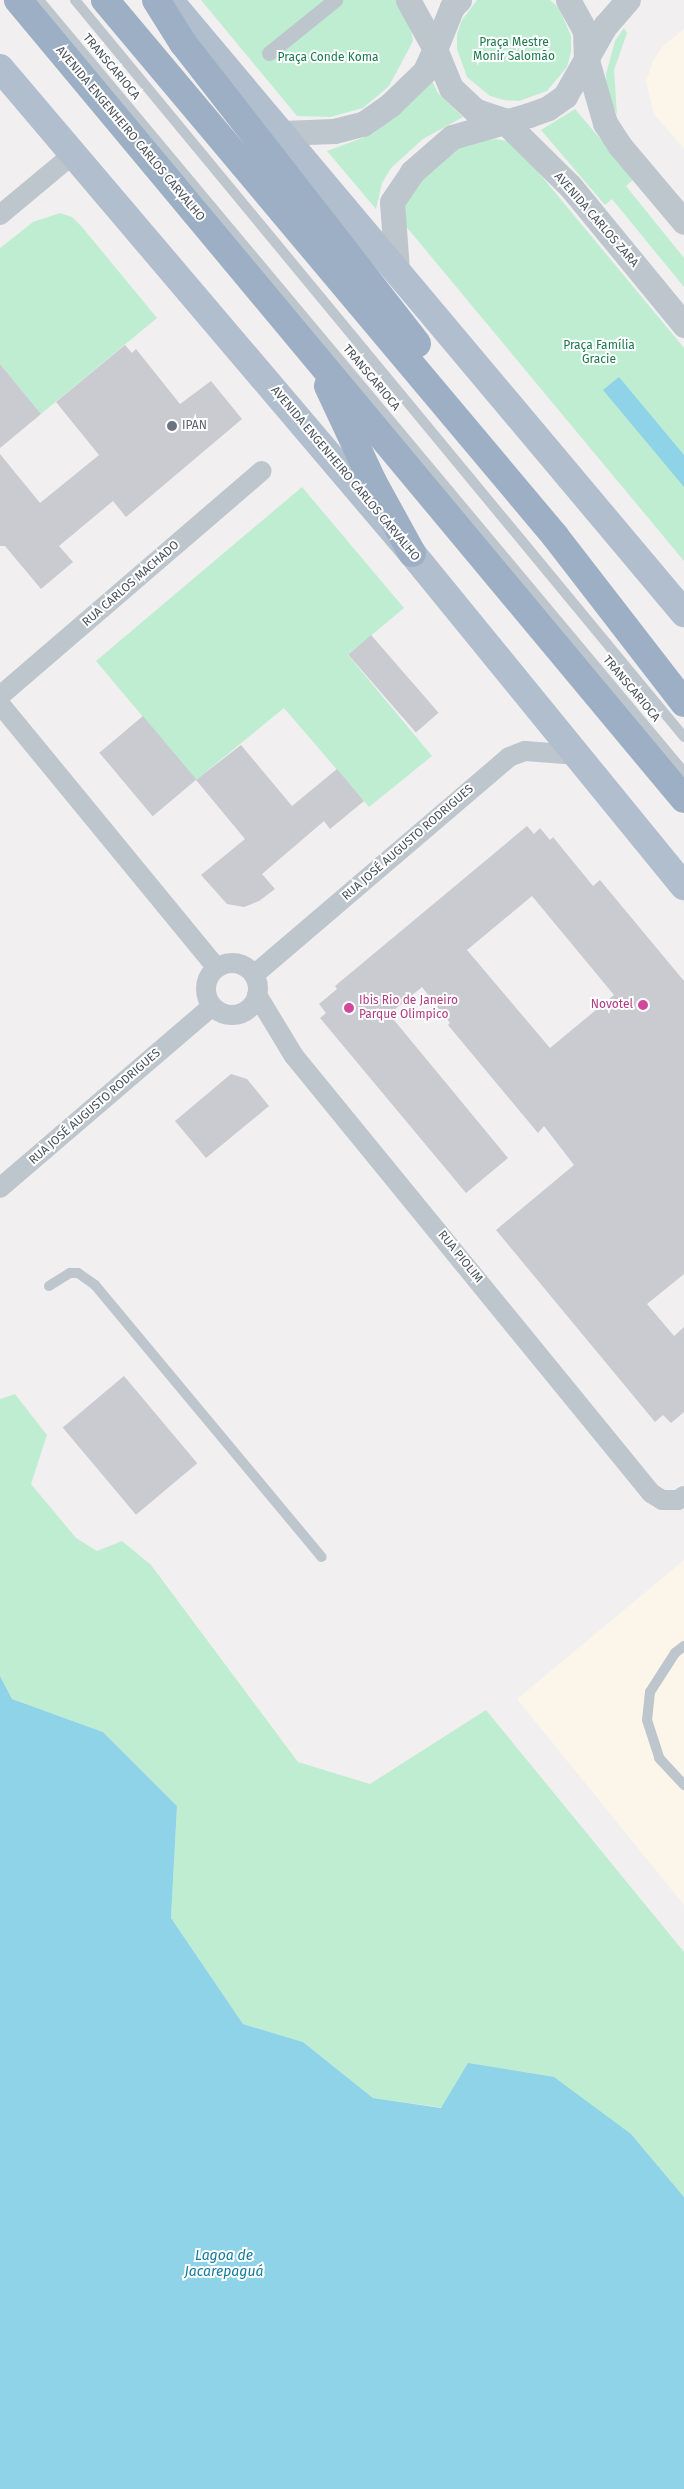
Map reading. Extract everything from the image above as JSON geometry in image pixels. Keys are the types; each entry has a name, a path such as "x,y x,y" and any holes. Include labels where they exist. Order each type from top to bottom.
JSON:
{"highway":[{"name":"AVENIDA ENGENHEIRO CARLOS CARVALHO","path":"18,0 684,799"},
{"path":"105,0 555,536 684,703"},
{"path":"156,0 183,43 533,493 555,536"},
{"path":"293,328 327,385 373,482 412,553"}],"main road":[{"path":"169,0 684,614"},
{"name":"AVENIDA ENGENHEIRO CARLOS CARVALHO","path":"0,68 412,553 684,886"}],"street":[{"path":"269,53 335,0"},
{"path":"408,0 435,49 443,73 462,101 476,111 503,120"},
{"path":"282,133 334,131 363,124 390,105 425,71 452,7 460,0"},
{"path":"568,0 585,30 586,57 605,123 620,146 684,222"},
{"path":"397,270 392,202 400,186 428,156 452,137 503,120 548,108 565,96 605,26 628,0"},
{"name":"AVENIDA CARLOS ZARA","path":"503,120 570,186 684,325"},
{"path":"0,215 72,155"},
{"name":"RUA CARLOS MACHADO","path":"0,696 262,471"},
{"path":"0,704 216,967"},
{"name":"RUA JOSÉ AUGUSTO RODRIGUES","path":"254,975 509,757 525,751 578,755"},
{"path":"237,963 254,975 257,995 245,1011 235,1015 225,1014 212,1006 206,994 206,984 216,967 237,963"},
{"name":"RUA PIOLIM","path":"257,995 294,1056 651,1493 662,1500 682,1501"},
{"name":"RUA JOSÉ AUGUSTO RODRIGUES","path":"0,1188 212,1006"}],"lane":[{"name":"TRANSCARIOCA","path":"39,0 684,772"},
{"name":"TRANSCARIOCA","path":"75,0 684,738"},
{"path":"50,1286 70,1273 78,1273 95,1284 322,1557"},
{"path":"684,1646 675,1653 650,1692 647,1720 659,1758 684,1785"}],"shaded area":[{"path":"684,29 684,149 654,114 646,81 653,61 663,46"},
{"path":"684,1560 684,1905 517,1699"}],"green space":[{"name":"Praça Conde Koma","path":"201,0 397,0 409,18 413,41 389,86 363,108 330,117 297,116"},
{"name":"Praça Mestre Monir Salomão","path":"477,0 550,0 559,8 571,36 571,52 567,67 547,91 519,101 504,100 490,96 467,77 457,49 457,34 462,20"},
{"path":"624,28 627,33 614,70 617,115 607,91 606,74 615,41"},
{"path":"431,79 438,93 463,117 423,139 391,168 382,183 376,209 327,151 373,134"},
{"path":"575,109 634,179 626,186 684,258 684,287 612,199 605,205 541,130"},
{"name":"Praça Família Gracie","path":"496,139 507,141 519,149 684,348 684,561 404,224 405,207 410,194 422,180 457,148 475,141"},
{"path":"60,213 72,217 82,227 157,318 41,414 0,364 0,248 33,222"},
{"path":"302,487 404,608 348,655 432,756 369,807 284,708 196,780 96,661"},
{"path":"15,1394 47,1435 31,1484 76,1538 97,1551 122,1541 151,1565 298,1762 370,1784 486,1710 684,1952 684,2197 631,2134 373,2098 303,2042 243,2024 171,1918 177,1806 103,1732 12,1699 0,1676 0,1399"}],"water":[{"path":"619,377 684,455 684,487 603,390"},
{"name":"Lagoa de Jacarepaguá","path":"0,1676 12,1699 103,1732 177,1806 171,1918 243,2024 303,2042 373,2098 441,2108 468,2063 554,2077 631,2134 684,2197 684,2489 0,2489"}],"building":[{"path":"125,345 132,353 136,349 180,404 211,381 242,419 126,517 113,501 59,546 73,562 41,589 5,546 0,546 0,454 40,503 99,455 56,402"},
{"path":"0,364 41,414 0,448"},
{"path":"371,635 439,713 416,732 348,655"},
{"path":"143,716 196,780 153,816 99,753"},
{"path":"241,745 292,806 337,769 364,801 330,829 324,821 262,874 275,889 259,901 244,907 227,904 201,875 245,839 196,780"},
{"path":"527,826 534,834 540,828 550,840 553,837 593,886 600,880 684,981 684,1274 647,1304 674,1336 684,1327 684,1412 671,1423 663,1415 655,1422 496,1230 574,1165 544,1126 538,1133 448,1025 450,1023 422,987 389,1014 508,1158 466,1193 320,1018 326,1013 319,1004 337,989 335,986","holes":["532,896 614,995 550,1048 467,950"]},
{"path":"231,1074 247,1079 269,1106 206,1158 175,1121"},
{"path":"124,1376 197,1463 136,1515 63,1427"}],"place":[{"name":"IPAN","path":"172,426"},
{"name":"Novotel","path":"643,1005"},
{"name":"Ibis Rio de Janeiro Parque Olimpico","path":"349,1008"}]}
